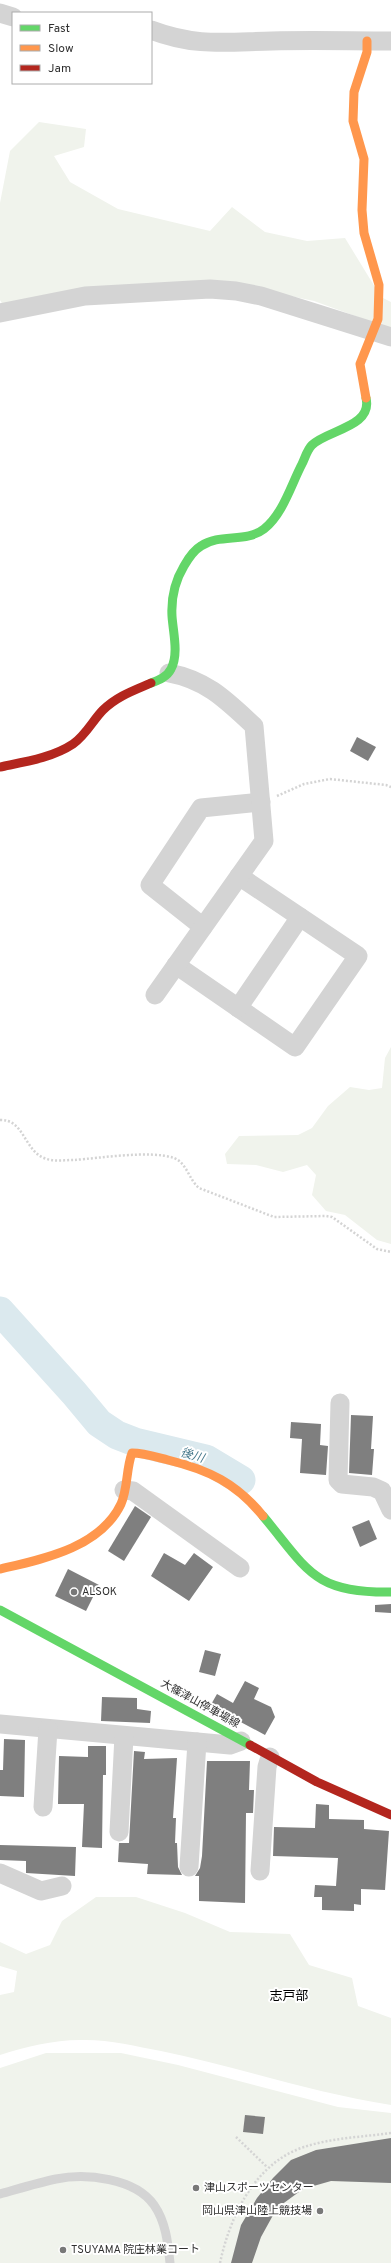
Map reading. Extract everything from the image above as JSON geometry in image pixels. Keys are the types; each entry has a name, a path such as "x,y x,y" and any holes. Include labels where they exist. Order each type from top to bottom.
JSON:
{"street":[{"path":"0,13 12,17"},
{"path":"152,30 189,41 231,44 272,41 391,41"},
{"path":"0,768 53,754 71,745 105,708 124,694 159,680 170,673 173,664 174,645 172,598 179,576 192,554 201,544 221,537 248,536 263,530 275,517 311,446 361,418 367,409 367,401 360,364 383,335 379,285 364,233 362,210 364,159 353,120 354,92 367,52 367,41"},
{"path":"0,313 85,296 210,289 236,291 261,296 383,335"},
{"path":"154,995 264,841 254,726 224,698 198,680 170,673"},
{"path":"203,927 150,885 201,808 261,802"},
{"path":"176,965 295,1047 358,956 239,876"},
{"path":"238,1008 300,917"},
{"path":"340,1403 338,1480 342,1484 373,1487 382,1491 391,1510"},
{"path":"0,1569 42,1560 94,1536 118,1511 124,1490 127,1463 132,1453 140,1453 195,1467 216,1475 237,1489 257,1506 294,1558 305,1569 319,1578 350,1590 391,1592"},
{"path":"124,1490 133,1492 240,1568"},
{"name":"大篠津山停車場線","path":"0,1610 107,1666 317,1782 391,1815"},
{"path":"0,1724 197,1742 230,1744 241,1741"},
{"path":"43,1807 48,1729"},
{"path":"119,1832 124,1736"},
{"path":"189,1867 197,1742"},
{"path":"260,1871 267,1767 270,1757"},
{"path":"0,1873 40,1891 62,1886"}],"lane":[{"path":"0,2194 57,2179 86,2177 118,2182 136,2189 142,2192 154,2205 167,2235 170,2263"}],"path":[{"path":"261,802 304,784 330,779 391,787"},
{"path":"0,1120 8,1120 16,1125 32,1148 43,1158 64,1160 134,1155 175,1158 183,1164 194,1184 199,1188 274,1217 326,1216 332,1218 377,1249 391,1252"},
{"path":"220,2263 234,2218 249,2191 267,2167 303,2148 352,2138 391,2133"},
{"path":"236,2137 267,2167"}],"shaded area":[{"path":"39,122 86,129 84,147 54,156 70,182 118,209 210,231 232,207 265,232 307,241 345,238 381,297 391,302 391,329 314,301 257,289 3,305 0,300 0,203 10,151"},
{"path":"391,1047 391,1244 377,1240 345,1215 326,1211 312,1195 316,1175 307,1165 283,1172 256,1165 227,1164 225,1154 239,1136 298,1135 312,1128 328,1106 350,1087 369,1090 382,1088 385,1058"},
{"path":"96,1897 136,1897 185,1913 230,1932 290,1934 309,1965 352,1978 358,2006 391,2018 391,2105 333,2094 190,2057 111,2042 90,2040 60,2041 29,2047 0,2055 0,1995 14,1992 17,1971 0,1966 0,1942 26,1954 50,1945 62,1921"},
{"name":"津山スポーツセンター","path":"46,2053 121,2053 178,2065 338,2107 391,2113 391,2263 0,2263 0,2068"}],"building":[{"path":"357,737 376,747 368,761 350,751"},
{"path":"351,1415 373,1416 371,1449 374,1449 372,1475 349,1473"},
{"path":"291,1422 321,1424 320,1445 328,1446 326,1475 300,1473 302,1439 290,1438"},
{"path":"135,1506 151,1517 124,1561 108,1551"},
{"path":"369,1520 377,1539 360,1547 352,1527"},
{"path":"164,1553 185,1565 194,1553 213,1567 189,1601 151,1576"},
{"path":"68,1569 99,1585 86,1611 55,1596"},
{"path":"391,1604 391,1613 375,1612 375,1605"},
{"path":"205,1650 221,1654 215,1676 199,1672"},
{"path":"245,1681 259,1688 254,1699 271,1707 275,1717 265,1735 222,1712 221,1715 209,1708 217,1694 233,1703"},
{"path":"102,1697 137,1698 137,1709 151,1711 150,1723 101,1721"},
{"path":"4,1739 25,1740 24,1797 0,1796 0,1770 3,1770"},
{"path":"88,1746 106,1746 106,1775 103,1775 102,1848 82,1847 84,1804 58,1804 59,1756 88,1757"},
{"path":"134,1751 145,1752 144,1759 177,1758 173,1818 176,1818 175,1843 177,1843 178,1867 182,1875 147,1874 148,1864 118,1862 119,1843 129,1843"},
{"path":"207,1761 250,1761 249,1790 254,1790 253,1813 246,1813 245,1903 199,1901 199,1876 195,1876 200,1868 202,1856"},
{"path":"316,1804 329,1805 329,1819 364,1820 364,1829 389,1831 385,1890 361,1889 361,1905 354,1904 354,1911 322,1910 322,1897 314,1897 315,1885 336,1886 338,1858 273,1856 274,1827 315,1828"},
{"path":"0,1845 76,1847 75,1876 26,1873 26,1861 0,1860"},
{"path":"245,2115 265,2117 263,2134 243,2132"},
{"path":"391,2138 391,2183 331,2181 303,2189 277,2208 261,2237 252,2263 231,2263 241,2225 257,2198 273,2178 291,2160 316,2150"}],"waterway":[{"name":"後川","path":"0,1311 99,1423 117,1435 135,1442 206,1459 241,1480"}],"traffic: fast":[{"path":"151,683 167,674 171,669 175,657 172,616 173,596 178,578 191,555 198,548 208,542 249,536 264,529 271,523 290,490 310,447 328,435 356,422 363,415 366,408 366,398"},
{"path":"263,1516 303,1564 315,1575 328,1583 344,1588 365,1591 391,1592"},
{"path":"0,1610 250,1745"}],"traffic: slow":[{"path":"366,398 360,364 378,319 379,285 364,233 362,210 364,159 353,121 354,92 367,52 367,41"},
{"path":"0,1569 52,1556 85,1541 99,1531 112,1519 121,1504 125,1492 132,1453 146,1454 209,1473 232,1486 263,1516"}],"traffic: jam":[{"path":"0,767 38,759 65,749 82,736 108,705 126,694 151,683"},
{"path":"250,1745 317,1782 391,1815"}],"place":[{"name":"ALSOK","path":"74,1592"},
{"name":"津山スポーツセンター","path":"196,2188"},
{"name":"岡山県津山陸上競技場","path":"320,2211"},
{"name":"TSUYAMA 院庄林業コート","path":"63,2250"}],"district":[{"name":"志戸部","path":"289,1997"}]}
